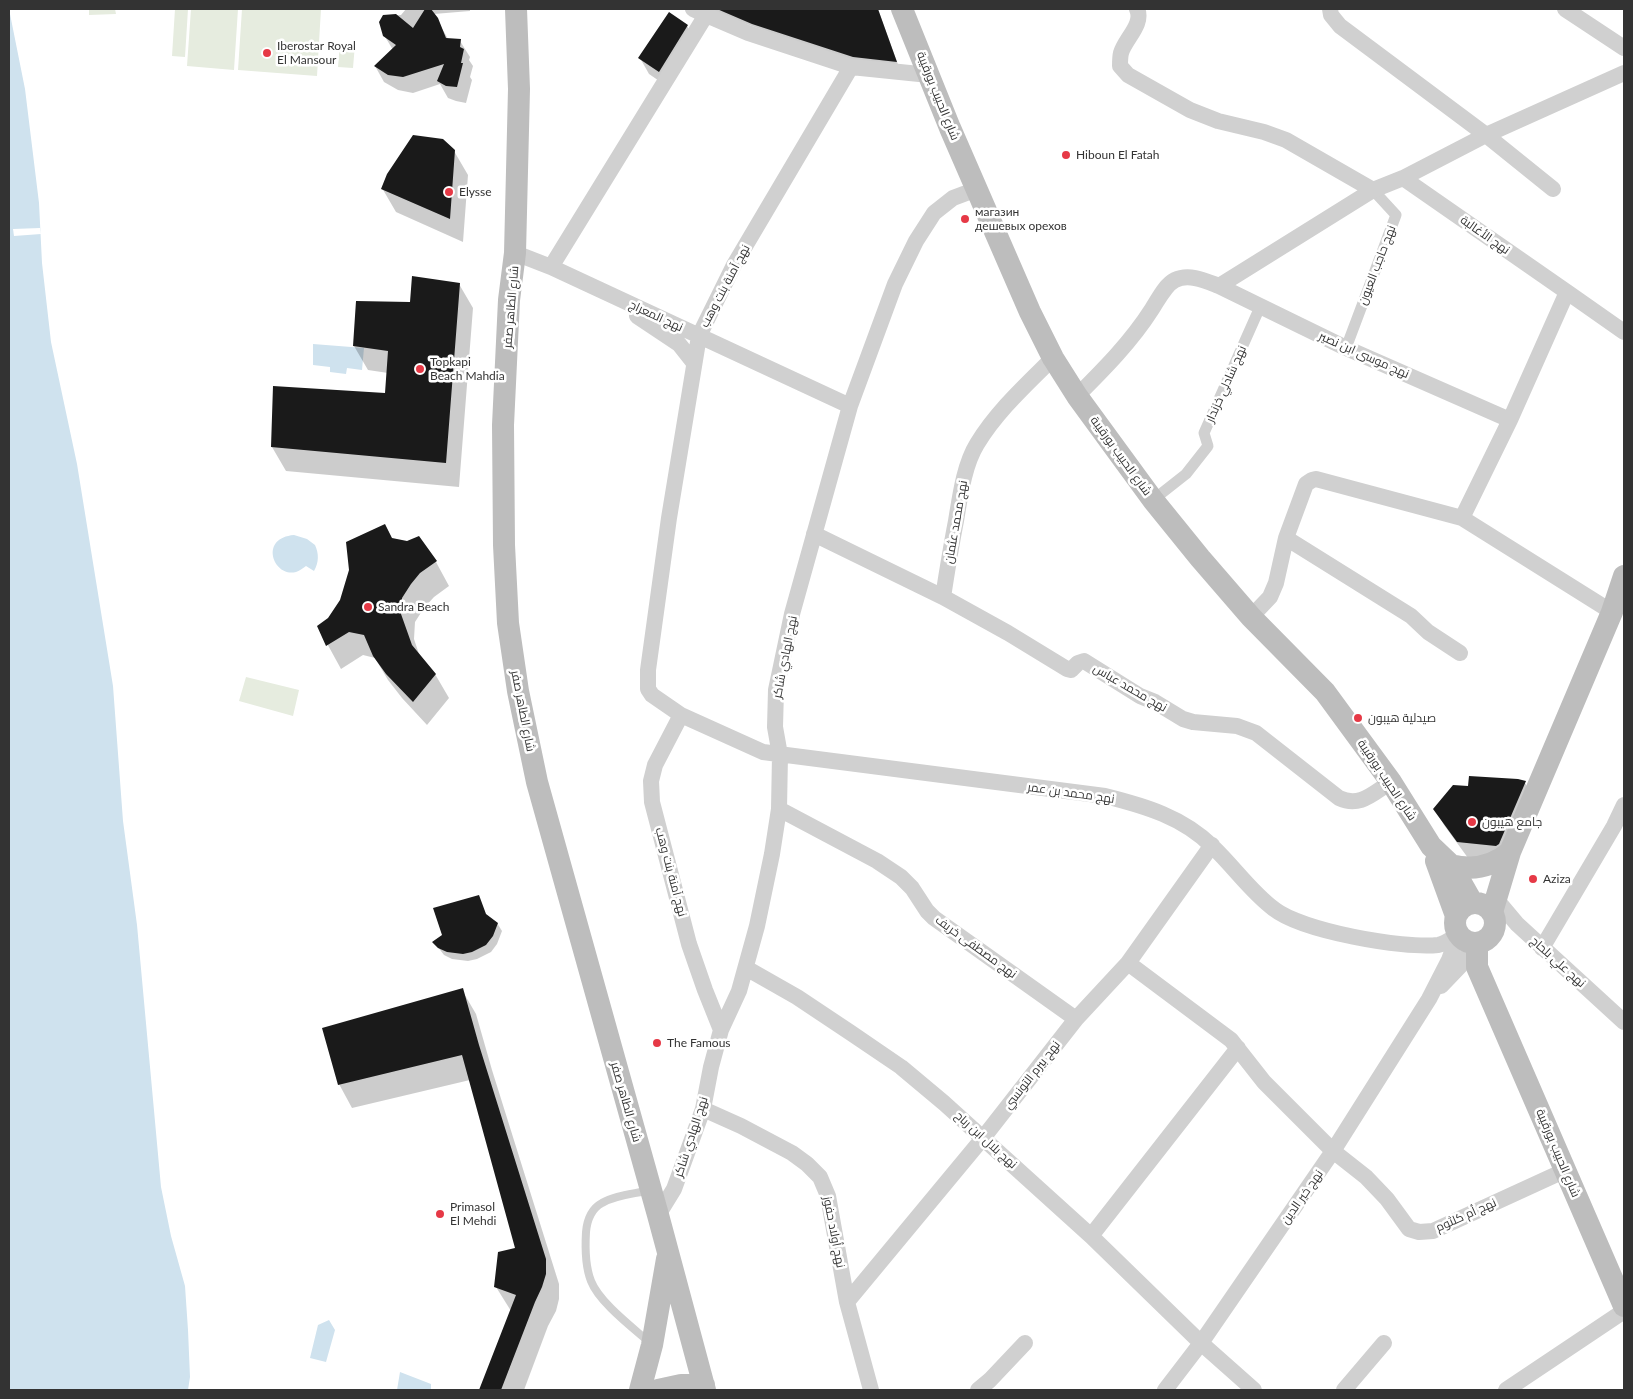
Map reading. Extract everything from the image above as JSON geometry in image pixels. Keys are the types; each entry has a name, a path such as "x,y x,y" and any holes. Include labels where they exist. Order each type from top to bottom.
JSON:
{"main road":[{"name":"شارع الطاهر صفر","path":"516,9 519,89 515,253 509,300 503,425 504,545 508,623 518,691 537,782 705,1388"},
{"name":"شارع الحبيب بورقيبة","path":"902,9 1030,312 1053,358 1077,396 1153,500 1200,558 1252,617 1325,692 1391,782 1475,919"},
{"path":"1475,919 1510,852 1612,612 1624,576"},
{"name":"شارع الحبيب بورقيبة","path":"1431,846 1450,866 1475,919 1463,963 1566,1170 1624,1306"},
{"path":"1450,866 1482,867 1492,864 1510,852"},
{"path":"640,1390 652,1345 668,1253"},
{"path":"658,1390 681,1385 705,1388"}],"street":[{"path":"1137,9 1139,14 1134,29 1122,52 1120,66 1128,75 1190,110 1218,121 1264,132 1286,140 1374,190"},
{"path":"1330,9 1331,15 1340,26 1486,135 1553,189"},
{"path":"1565,9 1624,48"},
{"path":"551,266 699,12 748,33 851,67 929,74"},
{"name":"نهج آمنة بنت وهب","path":"652,695 648,689 648,670 669,518 699,336 734,265 851,67"},
{"path":"1219,286 1374,190 1403,178 1486,135 1624,72"},
{"name":"نهج الأغالبة","path":"1403,178 1624,332"},
{"name":"نهج الهادي شاكر","path":"658,1215 674,1189 703,1109 711,1067 721,1030 731,1011 746,968 757,926 779,809 780,755 775,727 776,690 792,614 850,406 895,284 916,241 934,213 953,198 977,189"},
{"name":"نهج حاجب العيون","path":"1346,348 1396,215 1374,190"},
{"name":"نهج المعراج","path":"515,253 551,266 850,406"},
{"name":"نهج موسى ابن نصير","path":"1077,396 1120,352 1163,292 1175,280 1190,277 1219,286 1346,348 1510,420"},
{"path":"586,283 679,344 694,363"},
{"path":"1462,518 1510,420 1567,292"},
{"name":"نهج شادلي خزندار","path":"1153,500 1186,474 1208,446 1204,433 1260,307"},
{"name":"نهج محمد عثمان","path":"943,597 960,495 965,473 976,446 991,423 1010,401 1053,358"},
{"path":"1252,617 1270,597 1276,583 1286,538 1306,484 1316,479 1462,518 1612,612"},
{"name":"نهج محمد عباس","path":"814,534 943,597 1008,633 1067,670 1071,670 1084,660 1140,696 1155,702 1183,719 1193,722 1237,726 1256,732 1338,798 1346,802 1360,802 1391,782"},
{"path":"1286,538 1411,616 1428,632 1460,653"},
{"name":"نهج محمد بن عمر","path":"652,695 681,715 763,752 1105,796 1143,805 1189,827 1212,845 1274,910 1312,927 1342,935 1410,945 1440,945 1475,919"},
{"name":"نهج آمنة بنت وهب","path":"681,715 655,765 650,781 652,802 689,944 704,990 721,1030"},
{"path":"1542,948 1619,828 1624,804"},
{"name":"نهج مصطفى خريف","path":"779,809 877,861 901,877 912,888 927,911 934,918 1076,1019"},
{"name":"نهج بيرم التونسي","path":"847,1302 983,1138 1076,1019 1128,963 1212,845"},
{"name":"نهج علي بلحاج","path":"1475,919 1517,924 1624,1022"},
{"path":"1410,945 1427,954 1463,963"},
{"name":"نهج أم كلثوم","path":"1128,963 1231,1040 1264,1082 1333,1151 1366,1177 1387,1199 1409,1229 1419,1232 1433,1231 1566,1170"},
{"name":"نهج خير الدين","path":"1165,1390 1201,1343 1333,1151 1429,999 1463,963"},
{"name":"نهج بلال ابن رباح","path":"746,968 797,997 901,1067 944,1103 1091,1236 1201,1343 1254,1390"},
{"path":"1091,1236 1238,1048"},
{"name":"نهج أولاد حفوز","path":"703,1109 792,1152 808,1164 820,1177 828,1196 847,1302 871,1390"},
{"path":"1506,1390 1624,1311"},
{"path":"978,1390 1025,1343"},
{"path":"1344,1390 1384,1343"}],"lane":[{"path":"651,1189 601,1203 590,1216 587,1225 585,1247 586,1266 591,1283 600,1296 652,1345"}],"shaded area":[{"path":"89,9 115,9 116,14 89,15"},
{"path":"175,9 188,9 185,57 172,56"},
{"path":"191,9 238,9 234,70 187,66"},
{"path":"242,9 321,9 317,76 238,70"},
{"path":"340,43 355,44 353,68 338,67"},
{"path":"246,677 299,690 293,716 239,701"}],"water":[{"path":"9,9 25,89 39,203 42,263 51,342 77,464 113,686 123,821 137,925 161,1187 171,1236 185,1286 190,1377 188,1390 9,1390"},
{"path":"313,344 364,348 362,370 347,368 346,374 330,372 330,367 313,365"},
{"path":"294,535 307,539 315,545 318,558 314,571 306,566 296,572 288,572 276,564 273,550 276,543 283,538"},
{"path":"329,1320 335,1330 326,1362 310,1358 318,1325"},
{"path":"400,1372 431,1384 431,1390 397,1390"}],"pier":[{"path":"40,228 41,234 14,236 13,229"}],"building":[{"path":"425,9 431,9 438,18 446,38 461,39 460,47 464,49 461,63 463,63 457,87 446,86 437,81 444,64 403,77 388,75 374,66 396,45 383,36 379,22 383,15 396,14 413,28"},
{"path":"717,9 878,9 897,62 853,57 752,24"},
{"path":"669,12 688,25 659,72 638,58"},
{"path":"413,135 443,139 455,150 450,219 381,189 387,174"},
{"name":"Topkapi Beach Mahdia","path":"412,276 460,283 446,463 271,447 273,386 385,393 388,351 353,346 356,301 410,302"},
{"name":"Sandra Beach","path":"385,524 392,538 407,541 419,536 437,561 420,573 402,598 401,614 412,645 436,674 413,702 386,674 373,656 364,635 349,632 326,646 317,626 328,618 340,600 349,570 346,542"},
{"path":"1469,776 1526,781 1499,844 1496,846 1457,842 1433,809 1453,785 1468,786"},
{"path":"479,895 486,914 498,923 493,936 486,945 463,954 447,952 438,948 432,942 442,935 433,908"},
{"path":"463,988 546,1259 546,1274 542,1287 501,1390 479,1390 516,1295 494,1287 498,1252 515,1248 462,1055 338,1085 322,1028"}],"place":[{"name":"Iberostar Royal El Mansour","path":"267,53"},
{"name":"Hiboun El Fatah","path":"1066,155"},
{"name":"Elysse","path":"449,192"},
{"name":"магазин дешевых орехов","path":"965,219"},
{"name":"Topkapi Beach Mahdia","path":"420,369"},
{"name":"Sandra Beach","path":"368,607"},
{"name":"صيدلية هيبون","path":"1358,718"},
{"name":"جامع هيبون","path":"1472,822"},
{"name":"Aziza","path":"1533,879"},
{"name":"The Famous","path":"657,1043"},
{"name":"Primasol El Mehdi","path":"440,1214"}]}
